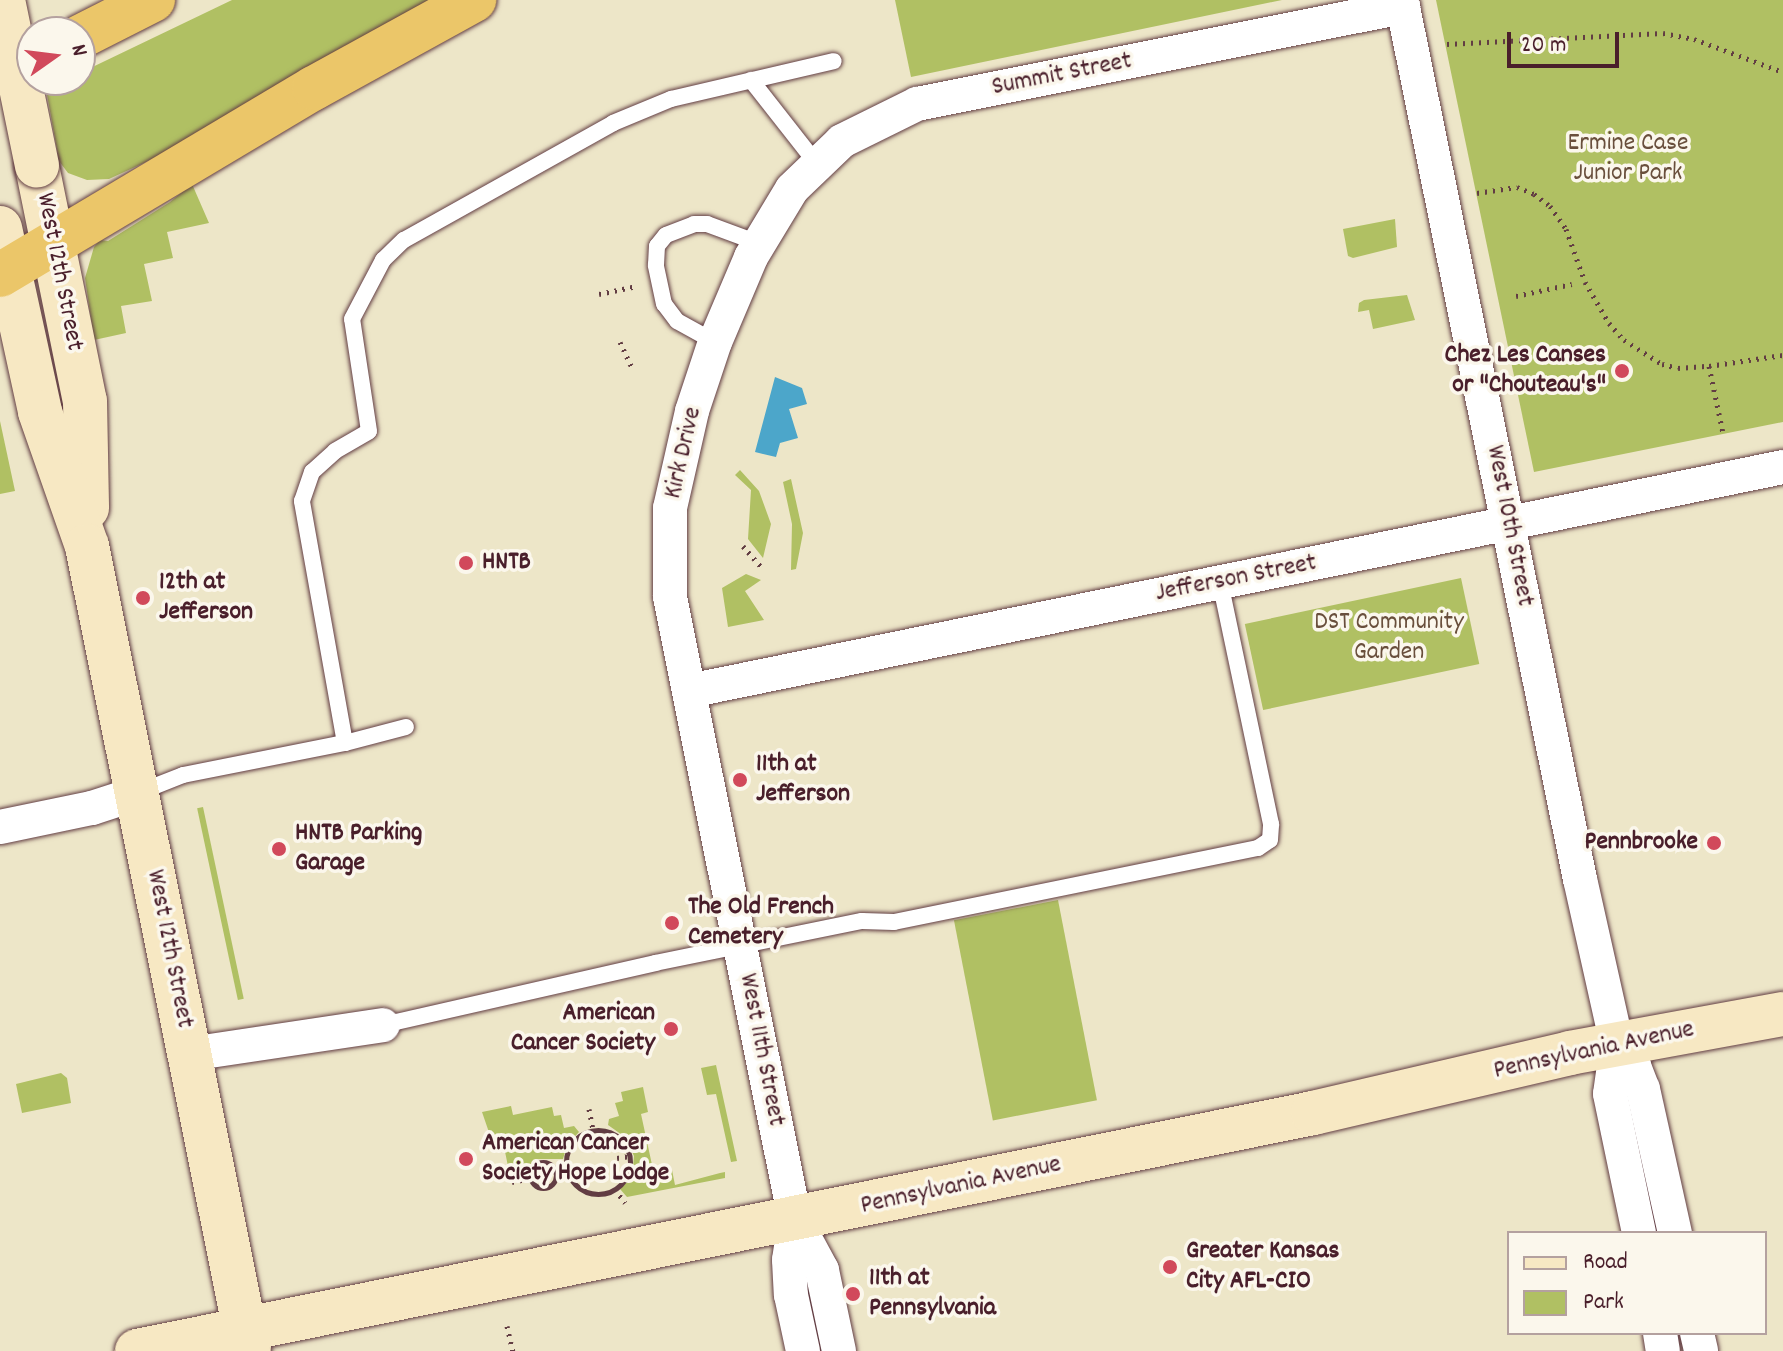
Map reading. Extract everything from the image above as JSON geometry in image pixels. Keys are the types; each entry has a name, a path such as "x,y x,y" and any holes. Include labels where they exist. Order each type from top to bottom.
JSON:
{"highway":[{"path":"96,29 153,0"},
{"path":"4,273 314,88 474,0"}],"main road":[{"name":"West 12th Street","path":"3,0 85,401 87,546"},
{"name":"West 12th Street","path":"0,228 4,273 40,412 87,546 247,1340"},
{"name":"Pennsylvania Avenue","path":"137,1351 247,1340 795,1220 1313,1113 1617,1044 1783,1014"}],"street":[{"name":"West 10th Street","path":"1403,7 1580,879 1617,1044 1610,1094 1639,1231"},
{"name":"Summit Street","path":"762,235 792,189 842,141 917,104 1403,7"},
{"name":"Kirk Drive","path":"689,691 670,597 670,508 692,411 715,342 762,235"},
{"name":"Jefferson Street","path":"689,691 1783,467"},
{"name":"West 11th Street","path":"689,691 795,1220 822,1270 839,1351"},
{"path":"0,827 92,808 138,793"},
{"path":"190,1054 383,1025"},
{"name":"West 10th Street","path":"1617,1044 1634,1066 1643,1089 1675,1231"},
{"name":"West 11th Street","path":"795,1220 789,1268 803,1351"}],"lane":[{"path":"345,743 302,501 312,472 335,451 369,431 352,319 383,260 404,240 613,123 671,99 834,61"},
{"path":"751,80 816,163"},
{"path":"715,342 677,321 664,304 657,246 679,227 707,224 762,235"},
{"path":"383,1025 655,963 862,921 894,922 1258,848 1270,840 1271,824 1220,583"},
{"path":"138,793 183,775 345,743 406,727"}],"path":[{"path":"1412,52 1462,40 1663,33 1694,39 1783,72"},
{"path":"1477,193 1510,186 1534,194 1550,206 1566,229 1592,298 1624,340 1662,364 1678,368 1709,366 1783,355"},
{"path":"599,294 659,282"},
{"path":"1516,296 1572,284"},
{"path":"620,342 632,368"},
{"path":"1709,366 1723,433"},
{"path":"743,546 762,568"},
{"path":"589,1109 593,1130"},
{"path":"593,1130 617,1135 630,1156 628,1174 615,1189 601,1194 586,1192 574,1182 567,1170 572,1144 593,1130"},
{"path":"617,1158 630,1156"},
{"path":"540,1162 553,1166 556,1172 552,1184 546,1187 533,1184 531,1171 540,1162"},
{"path":"556,1172 580,1166"},
{"path":"512,1182 531,1178"},
{"path":"615,1189 625,1203"},
{"path":"507,1326 513,1351"}],"green space":[{"path":"232,0 434,0 159,156 109,179 87,180 68,173 59,161 47,96 96,96 96,65"},
{"path":"895,0 1282,0 911,77"},
{"name":"Ermine Case Junior Park","path":"1436,0 1783,0 1783,422 1534,472"},
{"path":"192,184 209,223 167,232 173,258 144,264 152,301 121,306 126,333 94,340 85,278 94,247 100,240 108,241 170,202"},
{"path":"1395,219 1397,247 1353,258 1348,256 1343,229"},
{"path":"1407,295 1415,320 1373,329 1369,310 1358,312 1359,303 1364,300"},
{"path":"0,421 15,491 0,494"},
{"path":"740,470 759,491 771,524 763,558 748,539 751,490 735,475"},
{"path":"791,479 803,533 796,569 791,570 792,524 783,482"},
{"path":"746,574 761,580 745,591 764,620 728,627 722,588"},
{"name":"DST Community Garden","path":"1461,578 1479,664 1263,710 1245,624"},
{"path":"203,807 244,999 238,1000 197,808"},
{"path":"1058,900 1097,1100 993,1120 954,920"},
{"path":"716,1065 737,1161 731,1162 716,1094 707,1095 701,1068"},
{"path":"61,1073 67,1078 71,1103 22,1113 16,1084"},
{"path":"643,1087 648,1112 641,1114 654,1174 672,1170 675,1185 725,1172 725,1178 627,1197 620,1189 632,1177 634,1156 625,1137 608,1125 609,1119 619,1116 615,1103 623,1101 621,1092"},
{"path":"511,1106 513,1115 552,1107 554,1116 561,1115 564,1128 574,1126 579,1132 567,1145 563,1159 535,1159 526,1173 510,1176 503,1142 493,1144 482,1112"}],"water":[{"path":"775,377 802,388 807,404 789,409 798,438 780,443 776,457 755,452"}],"place":[{"name":"Chez Les Canses or \"Chouteau's\"","path":"1622,371"},
{"name":"HNTB","path":"466,563"},
{"name":"12th at Jefferson","path":"143,598"},
{"name":"11th at Jefferson","path":"740,780"},
{"name":"Pennbrooke","path":"1714,843"},
{"name":"HNTB Parking Garage","path":"279,849"},
{"name":"The Old French Cemetery","path":"672,923"},
{"name":"American Cancer Society","path":"671,1029"},
{"name":"American Cancer Society Hope Lodge","path":"466,1159"},
{"name":"Greater Kansas City AFL-CIO","path":"1170,1267"},
{"name":"11th at Pennsylvania","path":"853,1294"}]}
